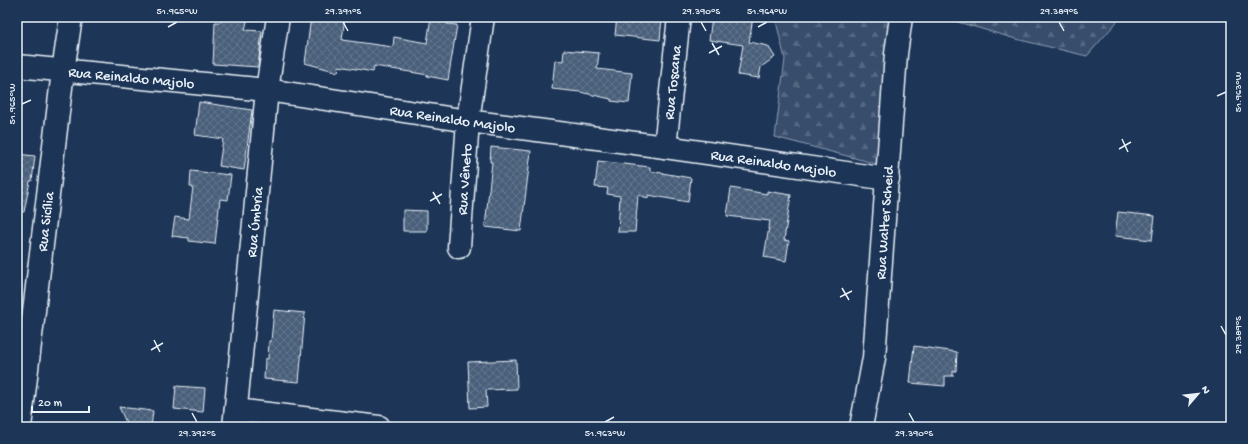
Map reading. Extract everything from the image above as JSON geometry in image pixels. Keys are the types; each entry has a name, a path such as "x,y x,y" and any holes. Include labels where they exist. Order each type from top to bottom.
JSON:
{"street":[{"name":"Rua Sicília","path":"20,427 63,71 71,17"},
{"name":"Rua Úmbria","path":"235,419 267,90 278,17"},
{"name":"Rua Vêneto","path":"459,247 468,121 484,17"},
{"name":"Rua Toscana","path":"665,147 679,17"},
{"name":"Rua Walter Scheid","path":"861,427 874,358 896,54 901,17"},
{"name":"Rua Reinaldo Majolo","path":"17,66 267,90 468,121 888,179"},
{"path":"235,419 379,427"}],"green space":[{"path":"775,17 893,17 877,164 775,137 785,59"},
{"path":"941,17 1121,17 1087,56 1016,39"}],"building":[{"path":"222,17 248,17 245,30 262,31 258,67 213,64 215,22 221,22"},
{"path":"311,17 345,17 342,40 393,47 394,37 427,43 431,17 448,17 447,24 457,25 448,80 374,66 373,72 339,66 338,72 305,63"},
{"path":"617,17 662,17 660,40 615,35"},
{"path":"712,17 753,17 749,42 768,46 775,57 761,67 759,78 738,75 743,45 709,40"},
{"path":"564,50 599,53 597,69 632,73 629,103 611,101 611,99 580,92 552,89 555,60 563,61"},
{"path":"199,102 252,110 244,170 219,166 223,139 195,135"},
{"path":"491,147 531,151 521,231 485,227 492,162 490,162"},
{"path":"17,154 35,156 32,181 30,181 24,212 17,211"},
{"path":"598,161 650,167 650,171 691,178 688,202 648,195 648,198 638,195 635,232 618,232 620,196 607,194 608,188 595,187"},
{"path":"191,171 231,175 228,200 220,199 215,244 189,241 189,238 172,236 175,217 189,219 193,187 190,187"},
{"path":"731,188 767,194 767,191 791,195 784,240 789,241 786,261 764,257 770,221 727,216"},
{"path":"403,210 427,211 427,231 403,231"},
{"path":"1118,212 1155,216 1152,240 1115,236"},
{"path":"274,310 305,313 299,382 264,379 265,359 268,359"},
{"path":"914,346 957,352 956,371 953,371 953,376 945,376 945,386 910,383"},
{"path":"516,360 517,389 486,390 487,407 470,408 468,362"},
{"path":"176,386 205,388 203,412 174,409"},
{"path":"119,407 153,411 151,427 128,427"}]}
